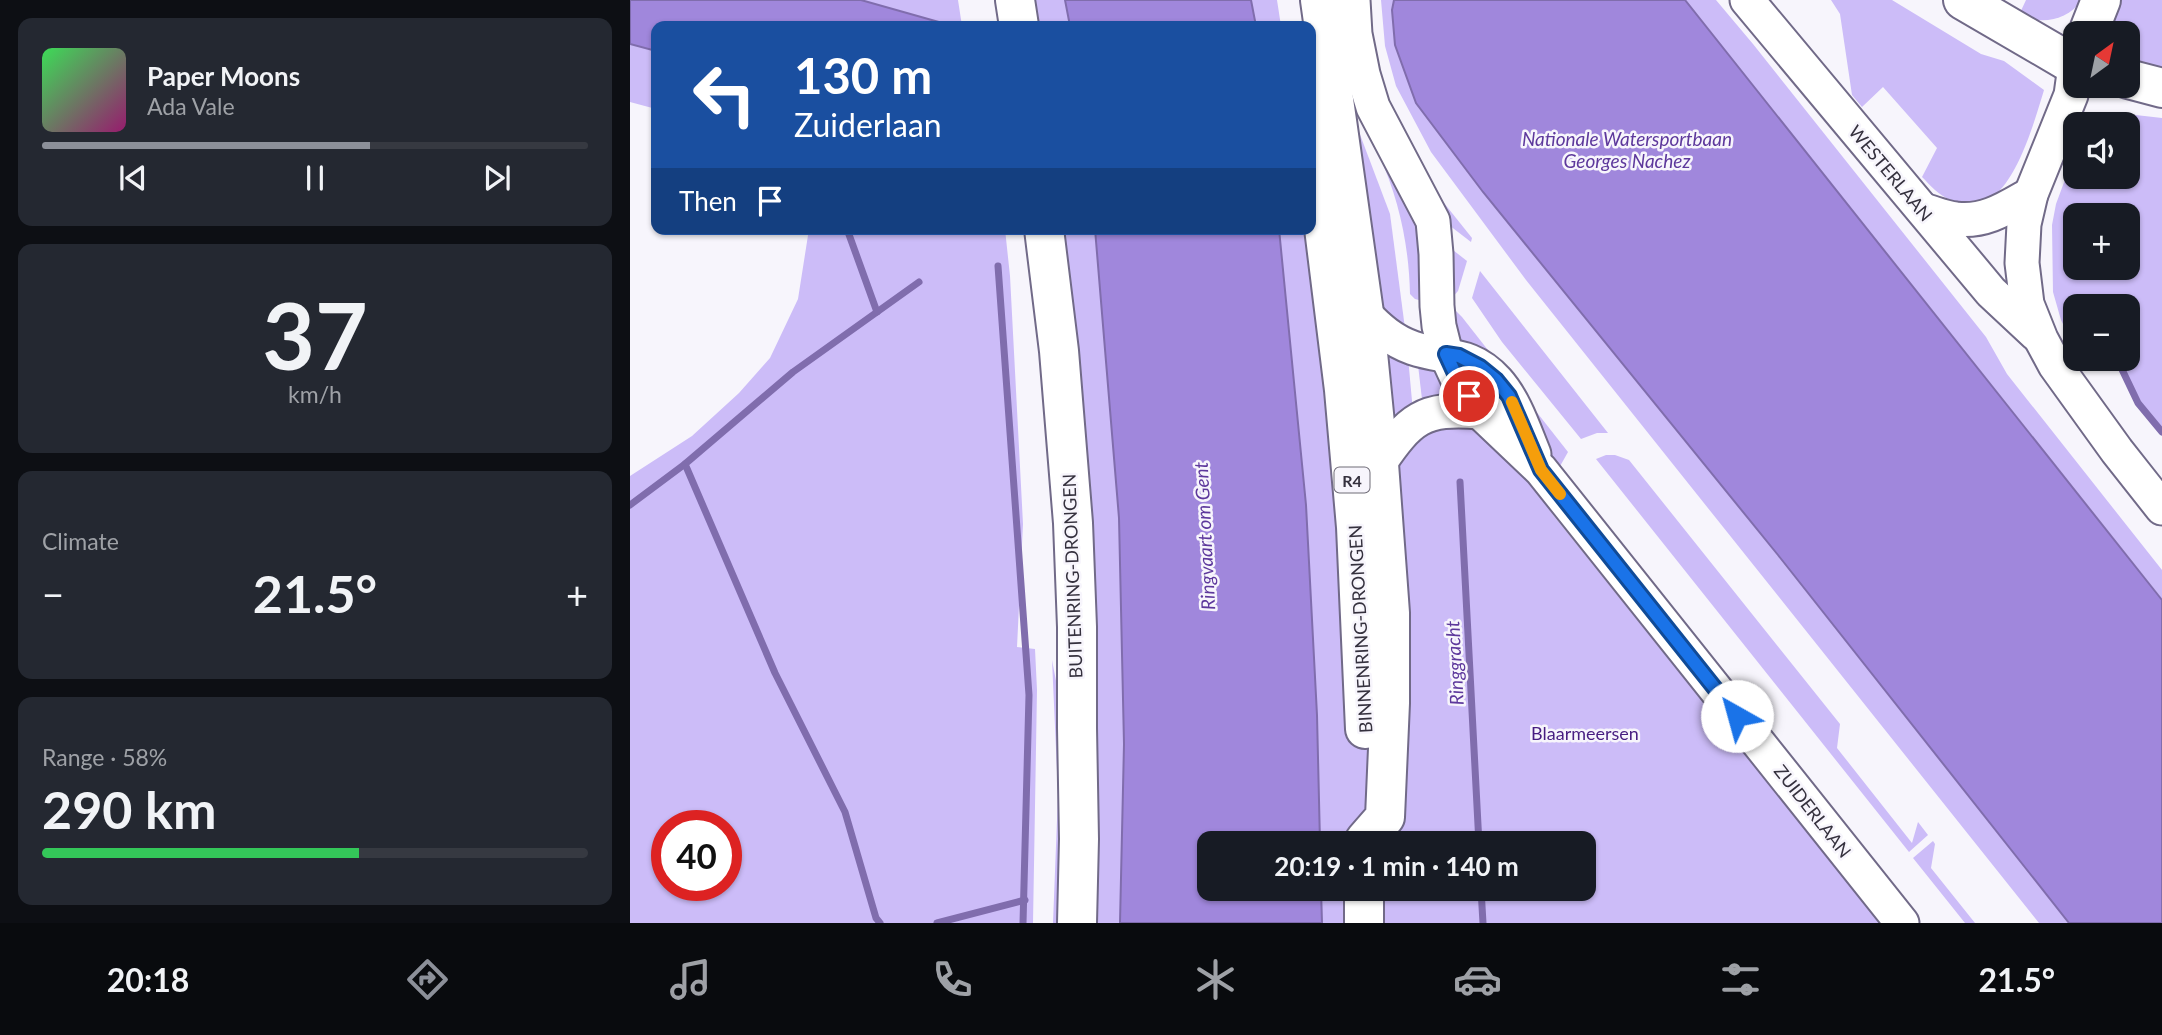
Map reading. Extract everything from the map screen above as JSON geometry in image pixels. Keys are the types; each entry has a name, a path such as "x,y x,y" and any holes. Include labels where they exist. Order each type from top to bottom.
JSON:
{"highway":[{"path":"1015,0 1018,21"},
{"path":"1293,0 1296,21"},
{"path":"1320,0 1364,313 1390,613 1390,703 1385,817 1374,831"},
{"path":"1963,0 2063,59"},
{"path":"2093,21 2101,0"},
{"path":"2140,82 2162,88"},
{"name":"BINNENRING-DRONGEN","path":"1316,163 1344,390 1356,527 1365,713 1365,831"},
{"name":"BUITENRING-DRONGEN","path":"1045,235 1059,351 1073,523 1077,627 1077,923"},
{"path":"1364,901 1364,923"}],"street":[{"name":"ZUIDERLAAN","path":"1353,0 1355,34 1373,107 1433,220 1440,326 1446,354 1458,380 1480,412 1541,470 1902,923"},
{"name":"WESTERLAAN","path":"1747,0 1991,292 2041,340"},
{"path":"2070,98 2031,194 2024,224 2022,263 2027,304 2041,340 2056,365 2117,451 2162,508"},
{"path":"1919,206 1956,219 1976,219 1996,214 2031,194"},
{"name":"ZUIDERLAAN","path":"1364,313 1394,340 1419,349 1459,356 1480,367 1496,380 1509,396 1541,470"},
{"path":"1379,464 1400,434 1419,419 1437,413 1480,412"}],"green space":[{"path":"862,0 958,0 961,21 936,21"},
{"path":"1032,0 1065,0 1069,21 1035,21"},
{"path":"1251,0 1277,0 1280,21 1255,21"},
{"path":"1381,0 1394,0 1392,11 1395,45 1416,103 1483,192 1778,555 2069,923 2039,923 1526,280 1431,152 1396,86 1385,46"},
{"path":"1685,0 1716,0 1753,44 1986,337 2007,374 2162,570 2162,599"},
{"path":"1831,0 1892,0 1981,54 2004,61 2044,90 2020,159 1997,193 1981,202 1957,202 1939,193 1922,177 1937,148 1883,87 1862,107 1852,95 1840,14"},
{"path":"2026,0 2082,0 2061,17 2036,20 2019,15"},
{"path":"2111,0 2162,0 2162,72 2140,65 2140,21 2102,21"},
{"path":"630,44 651,50 651,108 630,102"},
{"path":"2140,115 2162,118 2162,432 2138,403 2123,371 2140,371 2140,294 2063,294 2063,324 2061,320 2053,292 2052,225 2063,185 2063,189 2140,189"},
{"path":"1356,124 1390,214 1406,336 1374,306"},
{"path":"1386,153 1414,200 1426,302 1415,299 1410,294 1402,223 1379,155"},
{"path":"1432,188 1472,238 1471,242 1445,222"},
{"path":"808,235 1006,235 1023,524 1017,647 1035,649 1037,690 1033,923 630,923 630,476 692,436 739,393 770,358 798,299"},
{"path":"1064,235 1095,235 1119,518 1124,744 1120,923 1095,923 1098,724 1092,525"},
{"name":"Blaarmeersen","path":"1280,235 1311,235 1392,470 1425,427 1475,424 1518,464 1554,516 1880,923 1322,923 1321,901 1596,901 1596,831 1320,831 1317,715 1306,505"},
{"path":"1444,243 1467,261 1458,291 1451,299"},
{"path":"1480,271 1608,433 1597,433 1581,439 1502,342 1472,298"},
{"path":"1456,311 1568,452 1559,468 1459,346 1446,312"},
{"path":"1377,341 1408,357 1413,412 1386,439"},
{"path":"1441,361 1456,393 1423,408 1418,365"},
{"path":"1606,455 1629,460 1840,724 1837,748 1912,843 1918,822 1928,835 1909,852 1596,459"},
{"path":"1052,660 1065,728 1061,923 1053,923 1058,794"},
{"path":"1933,841 1935,844 1931,868 1975,923 1965,923 1913,858"}],"water":[{"path":"630,0 861,0 935,21 651,21 651,50 630,44"},
{"path":"1065,0 1251,0 1255,21 1069,21"},
{"name":"Nationale Watersportbaan Georges Nachez","path":"1394,0 1685,0 2162,600 2162,923 2069,923 1778,555 1483,192 1416,103 1395,45 1392,10"},
{"name":"Ringvaart om Gent","path":"1095,235 1280,235 1306,505 1317,715 1320,831 1197,831 1197,901 1321,901 1322,923 1120,923 1124,744 1119,518"}],"waterway":[{"path":"849,235 877,312"},
{"path":"998,266 1029,695 1023,923"},
{"path":"880,923 876,918 845,812 775,673 685,464 793,372 919,282"},
{"path":"2123,371 2138,403 2162,432"},
{"path":"630,505 685,464"},
{"name":"Ringgracht","path":"1460,482 1478,831"},
{"path":"937,923 1025,900"},
{"name":"Ringgracht","path":"1482,901 1483,923"}],"slow traffic":[{"path":"1512,402 1541,470 1560,494"}],"route":[{"path":"1469,396 1446,354 1459,356 1480,367 1496,380 1509,396 1541,470 1737,716"}]}
